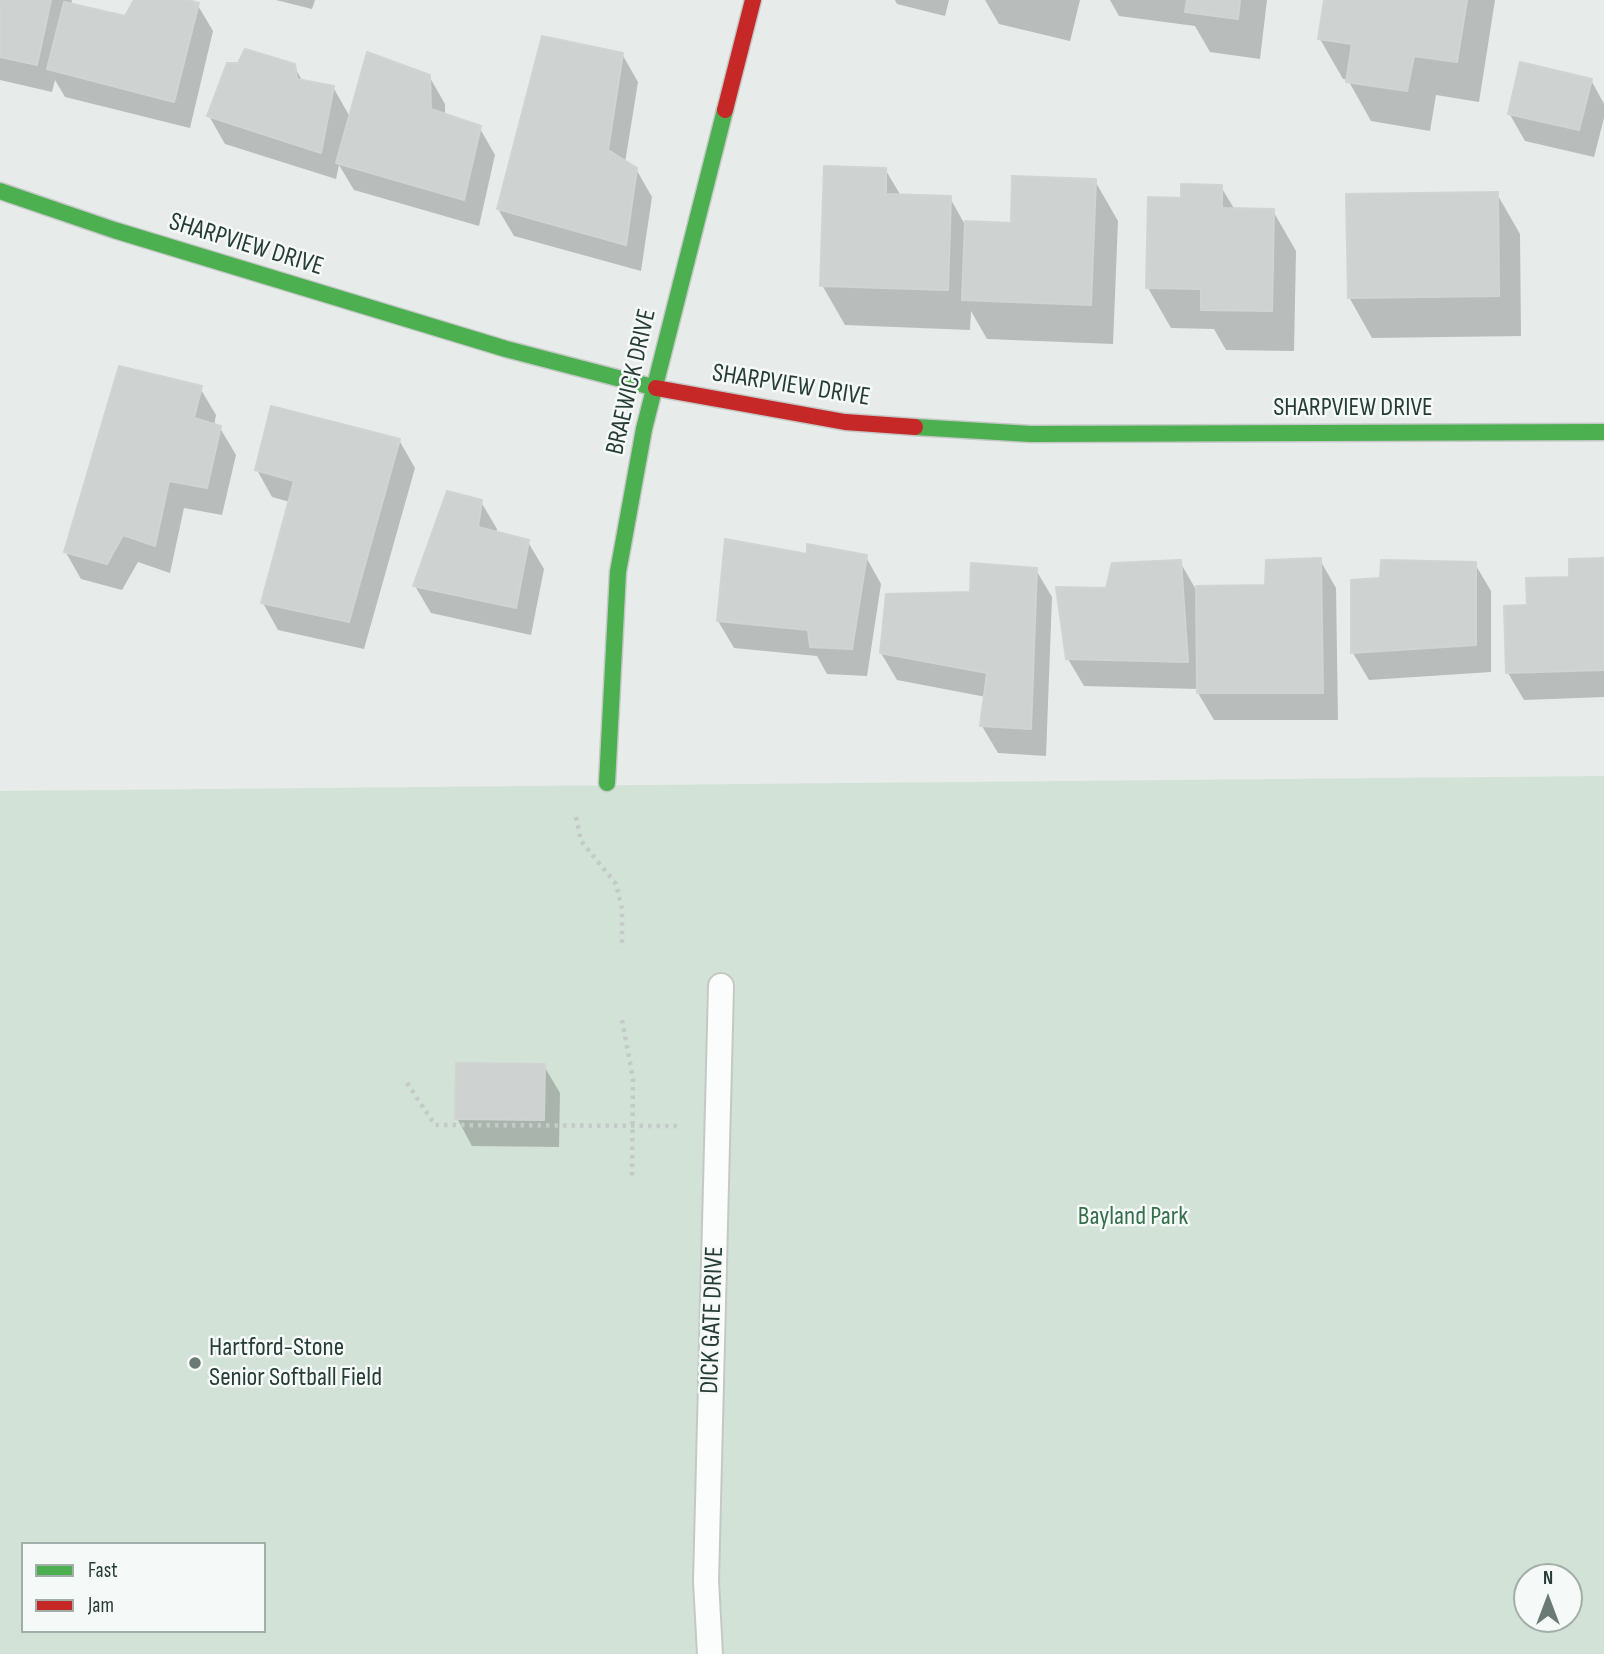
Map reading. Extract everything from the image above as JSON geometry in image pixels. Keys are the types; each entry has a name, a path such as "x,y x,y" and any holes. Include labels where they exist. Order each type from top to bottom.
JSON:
{"street":[{"name":"BRAEWICK DRIVE","path":"607,783 618,572 654,388 753,0"},
{"name":"SHARPVIEW DRIVE","path":"0,191 114,230 480,341 654,388 845,422 1031,434 1604,432"}],"lane":[{"name":"DICK GATE DRIVE","path":"710,1654 706,1581 721,986"}],"path":[{"path":"574,807 581,841 616,884 622,909 622,948"},
{"path":"622,1020 633,1079 632,1177"},
{"path":"407,1083 435,1125 687,1126"}],"green space":[{"name":"Bayland Park","path":"1604,776 1604,1654 0,1654 0,791"}],"building":[{"path":"0,0 51,0 37,65 0,57"},
{"path":"134,0 188,0 199,3 174,102 47,69 64,2 125,16"},
{"path":"1187,0 1240,0 1238,19 1185,12"},
{"path":"1324,0 1467,0 1457,62 1414,56 1407,91 1346,82 1352,44 1318,39"},
{"path":"542,36 623,53 608,150 637,168 626,245 497,209"},
{"path":"245,49 295,64 297,79 334,86 321,153 207,116 227,63 238,63"},
{"path":"367,52 430,75 431,109 481,126 464,200 336,163"},
{"path":"1520,62 1592,79 1579,130 1508,114"},
{"path":"824,166 886,168 886,194 951,196 948,290 820,286"},
{"path":"1012,176 1096,179 1091,305 962,300 965,221 1011,223"},
{"path":"1181,184 1222,185 1222,208 1274,209 1272,311 1201,310 1201,289 1146,288 1148,197 1181,198"},
{"path":"1498,192 1499,296 1348,298 1346,194"},
{"path":"119,366 202,386 194,418 221,426 207,488 169,481 155,546 123,535 107,564 64,552"},
{"path":"271,406 400,439 349,622 261,603 294,481 255,470"},
{"path":"447,491 482,500 478,527 529,540 516,608 413,586"},
{"path":"725,539 807,554 807,544 867,555 852,649 810,647 808,630 717,621"},
{"path":"1321,558 1323,693 1197,693 1196,586 1265,585 1266,560"},
{"path":"1604,558 1604,670 1506,673 1504,606 1527,605 1526,578 1569,577 1569,559"},
{"path":"1181,560 1188,662 1066,659 1056,587 1106,588 1112,563"},
{"path":"1381,560 1476,562 1476,645 1351,653 1351,580 1380,578"},
{"path":"971,563 1037,568 1031,729 980,726 987,673 880,653 886,594 970,592"},
{"path":"456,1063 545,1064 544,1120 455,1119"}],"traffic: fast":[{"path":"607,783 618,572 644,429 725,110"},
{"path":"0,191 114,230 506,349 656,388"},
{"path":"915,427 1031,434 1604,432"}],"traffic: jam":[{"path":"725,110 753,0"},
{"path":"656,388 845,422 915,427"}],"place":[{"name":"Hartford-Stone Senior Softball Field","path":"195,1363"}]}
